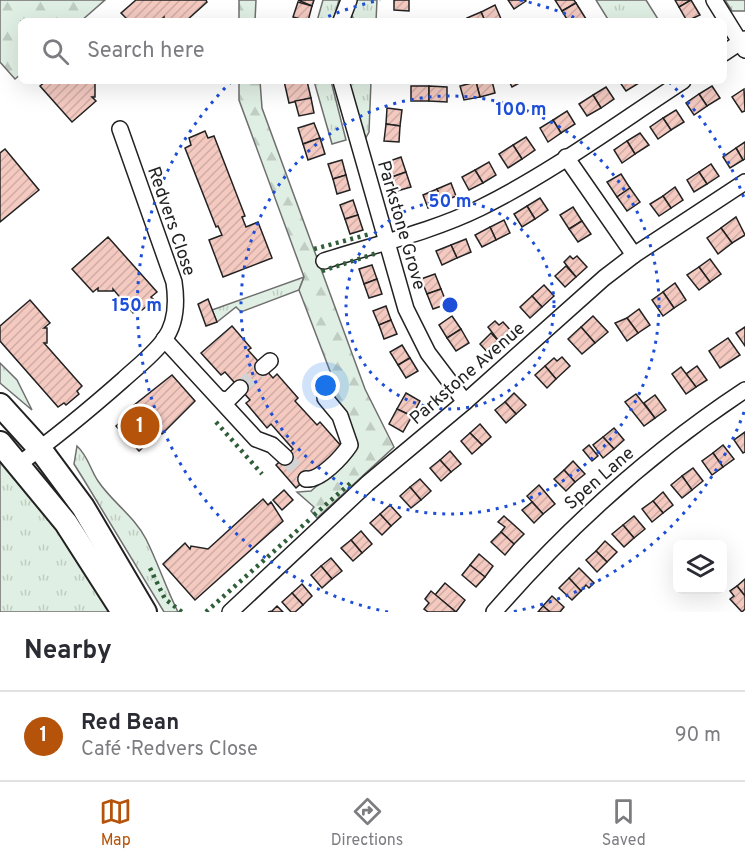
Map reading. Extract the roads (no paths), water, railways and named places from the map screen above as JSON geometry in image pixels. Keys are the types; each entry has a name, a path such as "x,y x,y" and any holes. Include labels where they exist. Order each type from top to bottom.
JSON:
{"highway":[{"path":"0,405 40,449 83,507 145,612"},
{"path":"0,443 66,523 123,612"}],"street":[{"path":"342,18 349,0"},
{"path":"714,0 726,18"},
{"path":"727,19 744,44 727,52"},
{"name":"Parkstone Grove","path":"342,84 406,309 417,333 465,402"},
{"path":"324,261 413,235 480,208 566,157 678,84"},
{"name":"Redvers Close","path":"19,464 101,400 165,339 175,312 174,282 120,129"},
{"path":"566,157 634,255"},
{"name":"Parkstone Avenue","path":"230,612 368,483 634,255 745,182"},
{"path":"165,339 256,439 272,445 285,457"},
{"path":"220,399 228,400 240,388"},
{"name":"Spen Lane","path":"494,612 555,544 644,464 745,390"},
{"path":"306,479 312,480 319,476 350,445 340,416 329,403"}],"tunnel":[{"path":"240,388 263,367"},
{"path":"285,457 306,479"}],"place":[{"name":"Red Bean","path":"140,426"}]}
